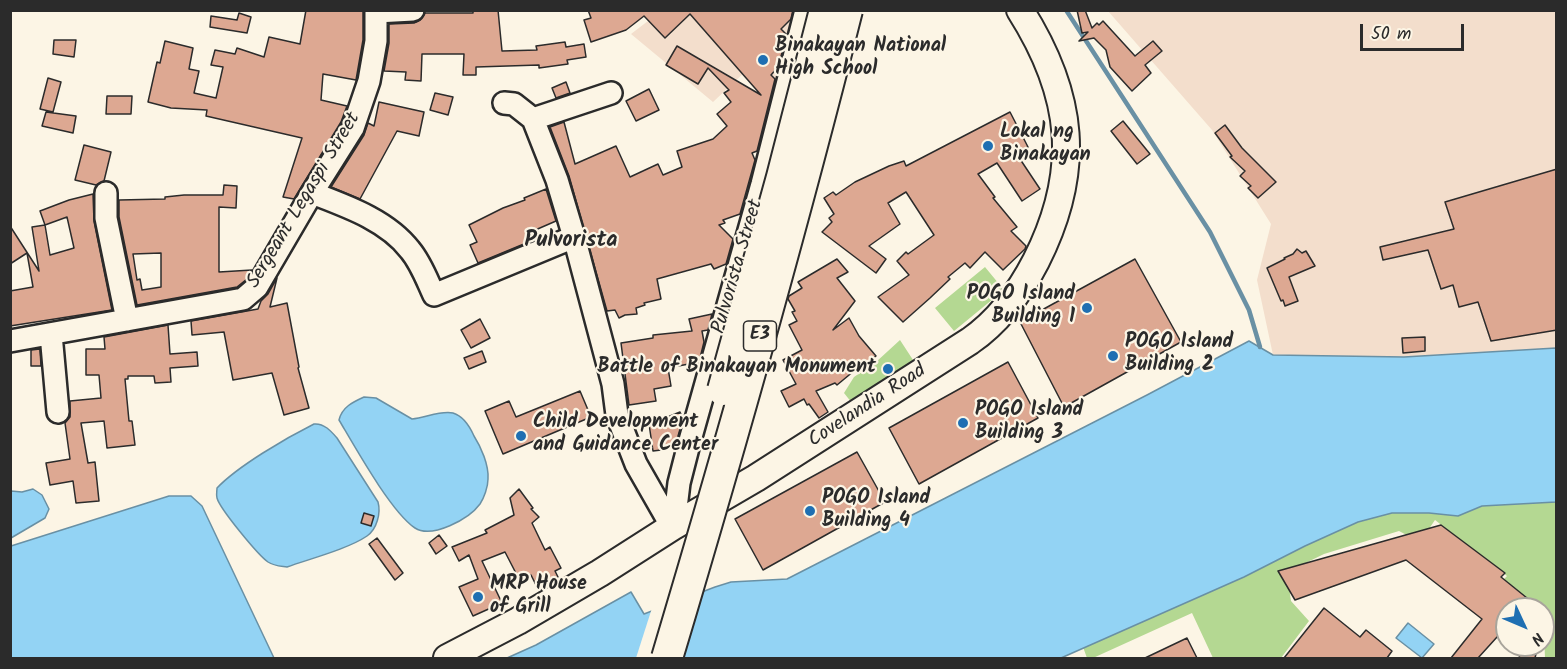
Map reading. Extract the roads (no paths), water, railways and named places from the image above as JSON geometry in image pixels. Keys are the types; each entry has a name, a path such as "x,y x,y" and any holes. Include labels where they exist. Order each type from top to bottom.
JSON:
{"highway":[{"name":"E3","path":"645,658 696,490 782,177 825,10"},
{"name":"E3","path":"667,658 800,196 847,10"}],"main road":[{"name":"Covelandia Road","path":"447,658 518,621 670,524 765,472 970,341 995,320 1017,293 1040,253 1054,222 1064,189 1067,159 1063,118 1054,78 1041,46 1020,10"}],"street":[{"path":"376,11 413,10"},
{"name":"Pulvorista Street","path":"670,524 676,508 679,483 760,195 806,10"},
{"name":"Sergeant Legaspi Street","path":"10,341 243,299 251,294 353,128 369,81 376,41 376,11"},
{"path":"533,119 611,93"},
{"path":"504,103 514,104 533,119 574,237 613,384 617,415 636,464 670,524"},
{"path":"106,193 106,218 127,320"},
{"path":"312,193 352,209 395,234 411,251 434,295 574,237"},
{"path":"51,334 58,412"}],"water":[{"path":"1249,341 1273,355 1404,357 1556,348 1556,502 1482,506 1458,516 1392,513 1358,522 1244,577 1061,658 507,658 536,645 631,592 644,614 731,582 787,579"},
{"path":"364,397 376,398 412,419 448,412 457,414 463,419 482,451 488,474 485,492 475,510 450,526 431,531 415,528 406,520 374,478 339,420 345,408"},
{"path":"314,424 324,426 337,438 378,502 377,521 367,536 350,545 287,567 275,565 263,558 232,521 217,498 217,488 250,462"},
{"path":"33,489 42,495 49,509 45,518 11,538 11,491 22,492"},
{"path":"169,496 191,496 202,506 274,658 11,658 11,546"},
{"path":"1408,623 1434,644 1422,658 1396,638"}],"waterway":[{"path":"1066,10 1210,232 1249,310 1260,347"}],"place":[{"name":"Binakayan National High School","path":"763,60"},
{"name":"Lokal ng Binakayan","path":"988,146"},
{"name":"POGO Island Building 1","path":"1087,308"},
{"name":"POGO Island Building 2","path":"1113,356"},
{"name":"Battle of Binakayan Monument","path":"888,369"},
{"name":"POGO Island Building 3","path":"963,423"},
{"name":"Child Development and Guidance Center","path":"521,436"},
{"name":"POGO Island Building 4","path":"810,511"},
{"name":"MRP House of Grill","path":"478,597"}],"district":[{"name":"Pulvorista","path":"571,242"}]}
